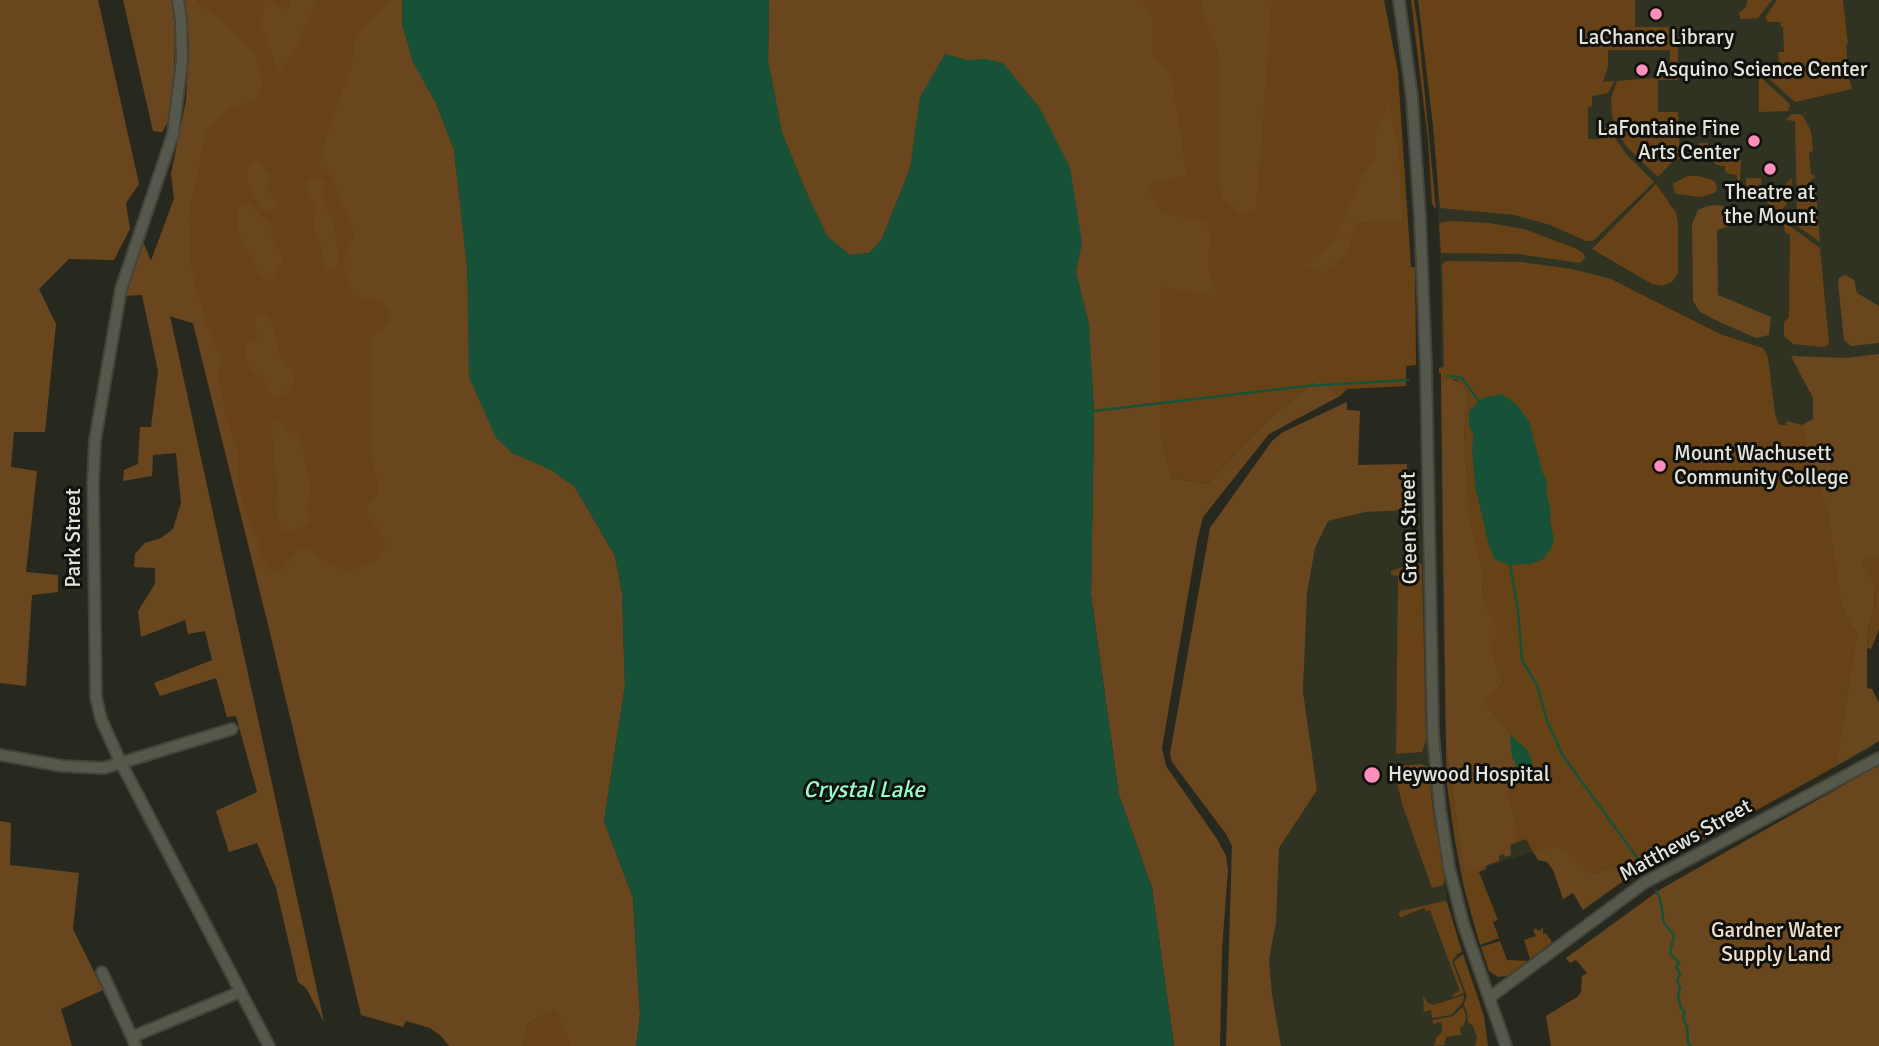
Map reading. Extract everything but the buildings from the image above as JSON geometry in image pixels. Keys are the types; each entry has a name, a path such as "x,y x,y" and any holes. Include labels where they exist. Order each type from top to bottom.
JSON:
{"street":[{"name":"Park Street","path":"178,0 182,61 173,135 121,289 93,456 96,697 101,719 122,764 269,1046"},
{"name":"Green Street","path":"1399,0 1412,98 1420,217 1433,734 1437,784 1442,828 1454,888 1506,1046"},
{"path":"0,755 79,768 104,768 232,729"},
{"name":"Matthews Street","path":"1489,998 1644,883 1879,758"},
{"path":"102,972 134,1042 240,992"}],"shaded area":[{"path":"197,0 402,0 402,25 575,487 265,612 193,323 155,312 146,274 180,183 208,89"},
{"path":"769,0 1384,0 1398,72 1411,267 1415,267 1416,365 1406,366 1406,386 1347,389 1340,396 1319,379 1270,418 1207,484 1172,478 1161,437 1161,384 1091,369"},
{"path":"1411,0 1414,0 1419,34 1436,210 1432,203 1428,140"},
{"path":"1418,0 1635,0 1635,27 1678,27 1678,64 1670,64 1670,50 1608,50 1608,66 1603,82 1614,81 1608,93 1592,96 1592,106 1588,107 1588,139 1601,139 1601,128 1608,128 1627,155 1654,182 1593,241 1586,241 1550,225 1515,215 1440,208"},
{"name":"Mount Wachusett Community College","path":"1419,0 1879,0 1879,552 1867,644 1866,689 1874,746 1641,874 1626,879 1626,865 1552,846 1464,873 1446,747 1441,289 1435,128"},
{"path":"1747,0 1772,0 1758,18 1740,19 1739,13 1746,7"},
{"path":"1777,0 1843,0 1848,44 1846,67 1852,89 1795,102 1764,74 1780,72 1778,52 1784,52 1783,27 1780,22 1768,22 1765,18"},
{"path":"1667,74 1678,75 1678,80 1658,80 1658,112 1678,112 1680,159 1675,159 1658,177 1627,147 1617,132 1611,99 1617,81 1667,77"},
{"path":"1759,76 1790,104 1788,111 1759,112"},
{"path":"1792,114 1803,116 1811,131 1813,151 1809,152 1811,174 1815,178 1811,179 1812,190 1816,190 1820,242 1786,218 1789,214 1797,213 1795,121 1786,120"},
{"path":"1699,143 1708,143 1709,150 1712,150 1712,159 1741,160 1740,181 1737,180 1737,175 1725,171 1725,166 1717,165 1712,160 1692,152"},
{"path":"1687,176 1712,180 1716,183 1717,190 1701,197 1677,194 1673,184"},
{"path":"1746,178 1761,178 1762,190 1781,189 1792,178 1791,197 1780,213 1746,186"},
{"path":"1656,184 1676,213 1678,225 1678,273 1672,282 1662,286 1652,284 1592,249"},
{"path":"1783,221 1820,248 1829,344 1824,347 1793,344 1784,336 1784,322 1789,317 1790,235 1785,232"},
{"path":"1439,223 1489,223 1524,229 1577,249 1585,258 1580,263 1517,254 1441,253"},
{"path":"1446,261 1521,262 1572,269 1611,279 1720,334 1763,348 1768,357 1775,414 1779,425 1786,425 1787,421 1802,425 1809,460 1827,510 1841,602 1857,633 1836,766 1641,874 1626,879 1627,866 1620,864 1595,873 1588,872 1552,846 1533,852 1526,839 1515,843 1515,818 1507,792 1521,774 1527,750 1511,735 1484,701 1503,683 1493,655 1496,625 1482,597 1483,572 1469,515 1464,429 1468,393 1456,379 1441,382 1439,373 1439,368 1444,367 1442,264"},
{"name":"Heywood Hospital","path":"1420,510 1430,787 1447,902 1459,954 1487,1041 1486,1046 1281,1046 1269,960 1276,923 1279,848 1317,790 1303,688 1307,593 1315,548 1328,521 1366,512"},
{"path":"1870,557 1879,559 1879,630 1871,649 1867,648 1869,623 1874,611 1875,584 1862,562"},
{"path":"1417,562 1422,565 1426,740 1422,752 1396,754 1398,576 1391,575 1391,571"},
{"path":"1446,747 1464,872 1487,865 1486,869 1479,872 1498,920 1493,922 1499,938 1480,945 1464,888 1455,841 1447,785"},
{"path":"1422,764 1429,771 1433,812 1445,877 1443,885 1432,888 1403,807 1397,782 1400,766"},
{"path":"1447,902 1462,952 1457,954 1452,962 1464,993 1453,997 1452,995 1460,991 1430,910 1426,911 1424,908 1401,917 1398,914"},
{"path":"1536,928 1538,931 1543,928 1543,934 1546,933 1552,942 1530,959 1524,940 1536,936 1533,930"},
{"path":"1500,941 1507,960 1527,961 1507,976 1498,977 1489,971 1481,947"},
{"path":"1463,954 1484,1016 1488,1046 1475,1046 1477,1037 1473,1026 1468,1022 1464,1005 1467,996 1454,962"},
{"path":"1464,995 1463,1002 1451,1015 1432,1018 1431,1010 1422,1012 1423,996 1428,1003 1434,1005"},
{"path":"1463,1007 1466,1017 1460,1028 1461,1035 1446,1037 1444,1045 1434,1046 1436,1038 1442,1032 1442,1025 1441,1022 1433,1024 1433,1020 1453,1016"},
{"path":"557,1008 570,1046 522,1046 529,1023"}],"green space":[{"path":"0,0 98,0 139,184 126,203 130,229 114,260 69,259 39,289 56,324 45,432 14,432 11,467 37,471 26,572 58,575 58,592 32,595 26,686 0,683"},
{"path":"123,0 172,0 175,29 174,75 168,122 162,132 153,131"},
{"path":"185,0 197,0 198,4 212,12 248,46 256,56 262,78 261,90 254,100 232,107 206,131 189,213 195,286 213,343 224,362 217,371 226,417 238,451 238,486 243,505 257,538 262,561 270,569 282,570 296,551 307,549 327,563 350,571 374,563 385,544 381,533 367,515 368,504 377,496 378,484 371,454 371,337 389,321 389,310 381,301 357,297 350,289 344,266 345,255 355,235 329,172 319,164 328,130 352,65 354,42 359,32 390,0 402,0 402,25 413,62 436,103 454,150 467,268 469,377 512,453 549,469 575,487 615,556 622,593 625,686 604,821 633,898 640,1016 636,1046 570,1046 556,1009 529,1023 522,1046 449,1046 430,1028 406,1021 403,1027 361,1015 193,323 170,316 324,1022 306,988 298,982 276,888 257,843 229,852 216,811 257,792 236,716 227,717 216,678 160,696 154,683 212,660 205,631 188,634 185,620 141,637 138,611 155,584 155,568 134,567 135,554 145,543 161,538 173,529 181,503 176,453 153,455 152,476 123,481 124,470 138,464 140,427 151,427 158,371 142,295 122,296 143,241 151,261 174,199 171,174 186,101 189,45"},
{"path":"265,0 272,0 280,9 289,8 290,0 317,0 293,54 278,72 262,27"},
{"path":"769,0 1143,0 1153,18 1152,56 1171,75 1187,175 1146,185 1163,214 1206,221 1210,235 1208,270 1218,296 1161,287 1161,437 1172,478 1207,484 1270,418 1319,379 1340,396 1269,434 1203,517 1197,542 1162,748 1166,766 1226,856 1228,870 1222,949 1220,1046 1174,1046 1152,888 1119,795 1091,595 1094,414 1089,324 1076,272 1082,243 986,59 967,61 945,54 920,97 910,169 881,241 869,253 850,255 839,247 827,236 782,133 768,61"},
{"path":"1201,0 1272,0 1256,210 1240,213 1222,198 1219,169 1219,55 1204,16"},
{"path":"1389,104 1399,154 1402,223 1357,222 1347,254 1322,273 1306,265 1334,241 1363,175 1376,158 1376,132"},
{"path":"257,159 271,177 266,187 279,204 270,212 259,208 246,178 249,166"},
{"path":"312,177 324,180 323,203 335,231 339,266 329,272 325,269 314,228 316,206 304,186"},
{"path":"250,203 273,228 271,239 283,257 275,279 266,280 258,271 237,231 239,207"},
{"path":"1717,205 1737,208 1745,216 1743,222 1717,230 1718,295 1771,317 1769,335 1756,338 1713,319 1700,312 1693,301 1692,224 1698,210"},
{"path":"1845,275 1854,280 1857,293 1879,306 1879,343 1851,346 1844,340 1838,282 1839,278"},
{"path":"264,314 272,322 280,356 295,373 293,383 286,393 275,397 265,391 265,378 255,373 247,363 246,344 257,341 254,318"},
{"path":"1879,354 1879,559 1870,557 1862,562 1875,583 1874,611 1869,623 1867,644 1867,688 1872,689 1879,703 1879,741 1836,766 1857,633 1841,602 1827,510 1809,460 1802,425 1813,419 1813,398 1791,356 1846,358"},
{"path":"1449,379 1460,382 1468,393 1464,429 1469,515 1483,572 1482,597 1496,625 1493,655 1503,683 1484,701 1511,735 1527,750 1533,766 1530,776 1526,778 1520,774 1507,792 1515,818 1515,843 1510,845 1511,855 1506,857 1503,854 1499,856 1499,861 1464,873 1446,747 1441,382"},
{"path":"1347,402 1347,410 1360,411 1358,465 1407,464 1407,510 1366,512 1328,521 1315,548 1307,593 1303,691 1317,790 1279,848 1276,923 1269,960 1281,1046 1226,1046 1232,846 1172,762 1170,754 1210,528 1272,441 1283,432"},
{"path":"283,420 286,430 297,434 302,444 311,491 307,512 310,524 292,530 281,530 276,505 278,482 272,424"},
{"name":"Gardner Water Supply Land","path":"1879,765 1879,1046 1551,1046 1546,1016 1577,997 1581,992 1582,976 1587,973 1576,960 1570,963 1566,958 1661,889"},
{"path":"0,821 11,823 10,865 79,873 73,929 103,990 61,1009 72,1046 0,1046"},
{"path":"1552,846 1566,850 1588,872 1595,873 1620,864 1627,866 1626,879 1583,910 1573,893 1563,899 1553,870 1547,862 1538,860 1533,852"}],"water":[{"name":"Crystal Lake","path":"402,0 769,0 768,61 782,133 827,236 850,255 869,253 881,241 910,169 920,97 945,54 967,60 986,59 1003,63 1039,107 1070,167 1082,243 1076,272 1089,324 1094,414 1091,596 1119,795 1152,888 1174,1046 636,1046 640,1016 633,898 604,821 625,686 622,593 615,556 575,487 549,469 512,453 496,438 469,377 467,268 454,150 436,103 413,62 402,25"},
{"path":"1502,394 1516,404 1529,421 1547,480 1554,539 1551,549 1542,560 1530,564 1510,565 1495,560 1489,546 1475,486 1472,446 1474,436 1469,426 1469,411 1482,398"},
{"path":"1511,735 1531,757 1533,766 1526,778 1512,757"}],"waterway":[{"path":"1448,376 1462,378 1480,403"},
{"path":"1094,411 1306,386 1408,380"},
{"path":"1510,565 1518,610 1522,660 1537,685 1547,721 1563,756 1641,863"},
{"path":"1656,891 1660,898 1664,923 1674,935 1670,953 1679,963 1676,967 1680,974 1677,981 1680,988 1678,996 1681,1009 1685,1012 1683,1017 1691,1046"}],"place":[{"name":"LaChance Library","path":"1656,14"},
{"name":"Asquino Science Center","path":"1642,70"},
{"name":"LaFontaine Fine Arts Center","path":"1754,141"},
{"name":"Theatre at the Mount","path":"1770,169"},
{"name":"Mount Wachusett Community College","path":"1660,466"},
{"name":"Heywood Hospital","path":"1372,775"}]}
